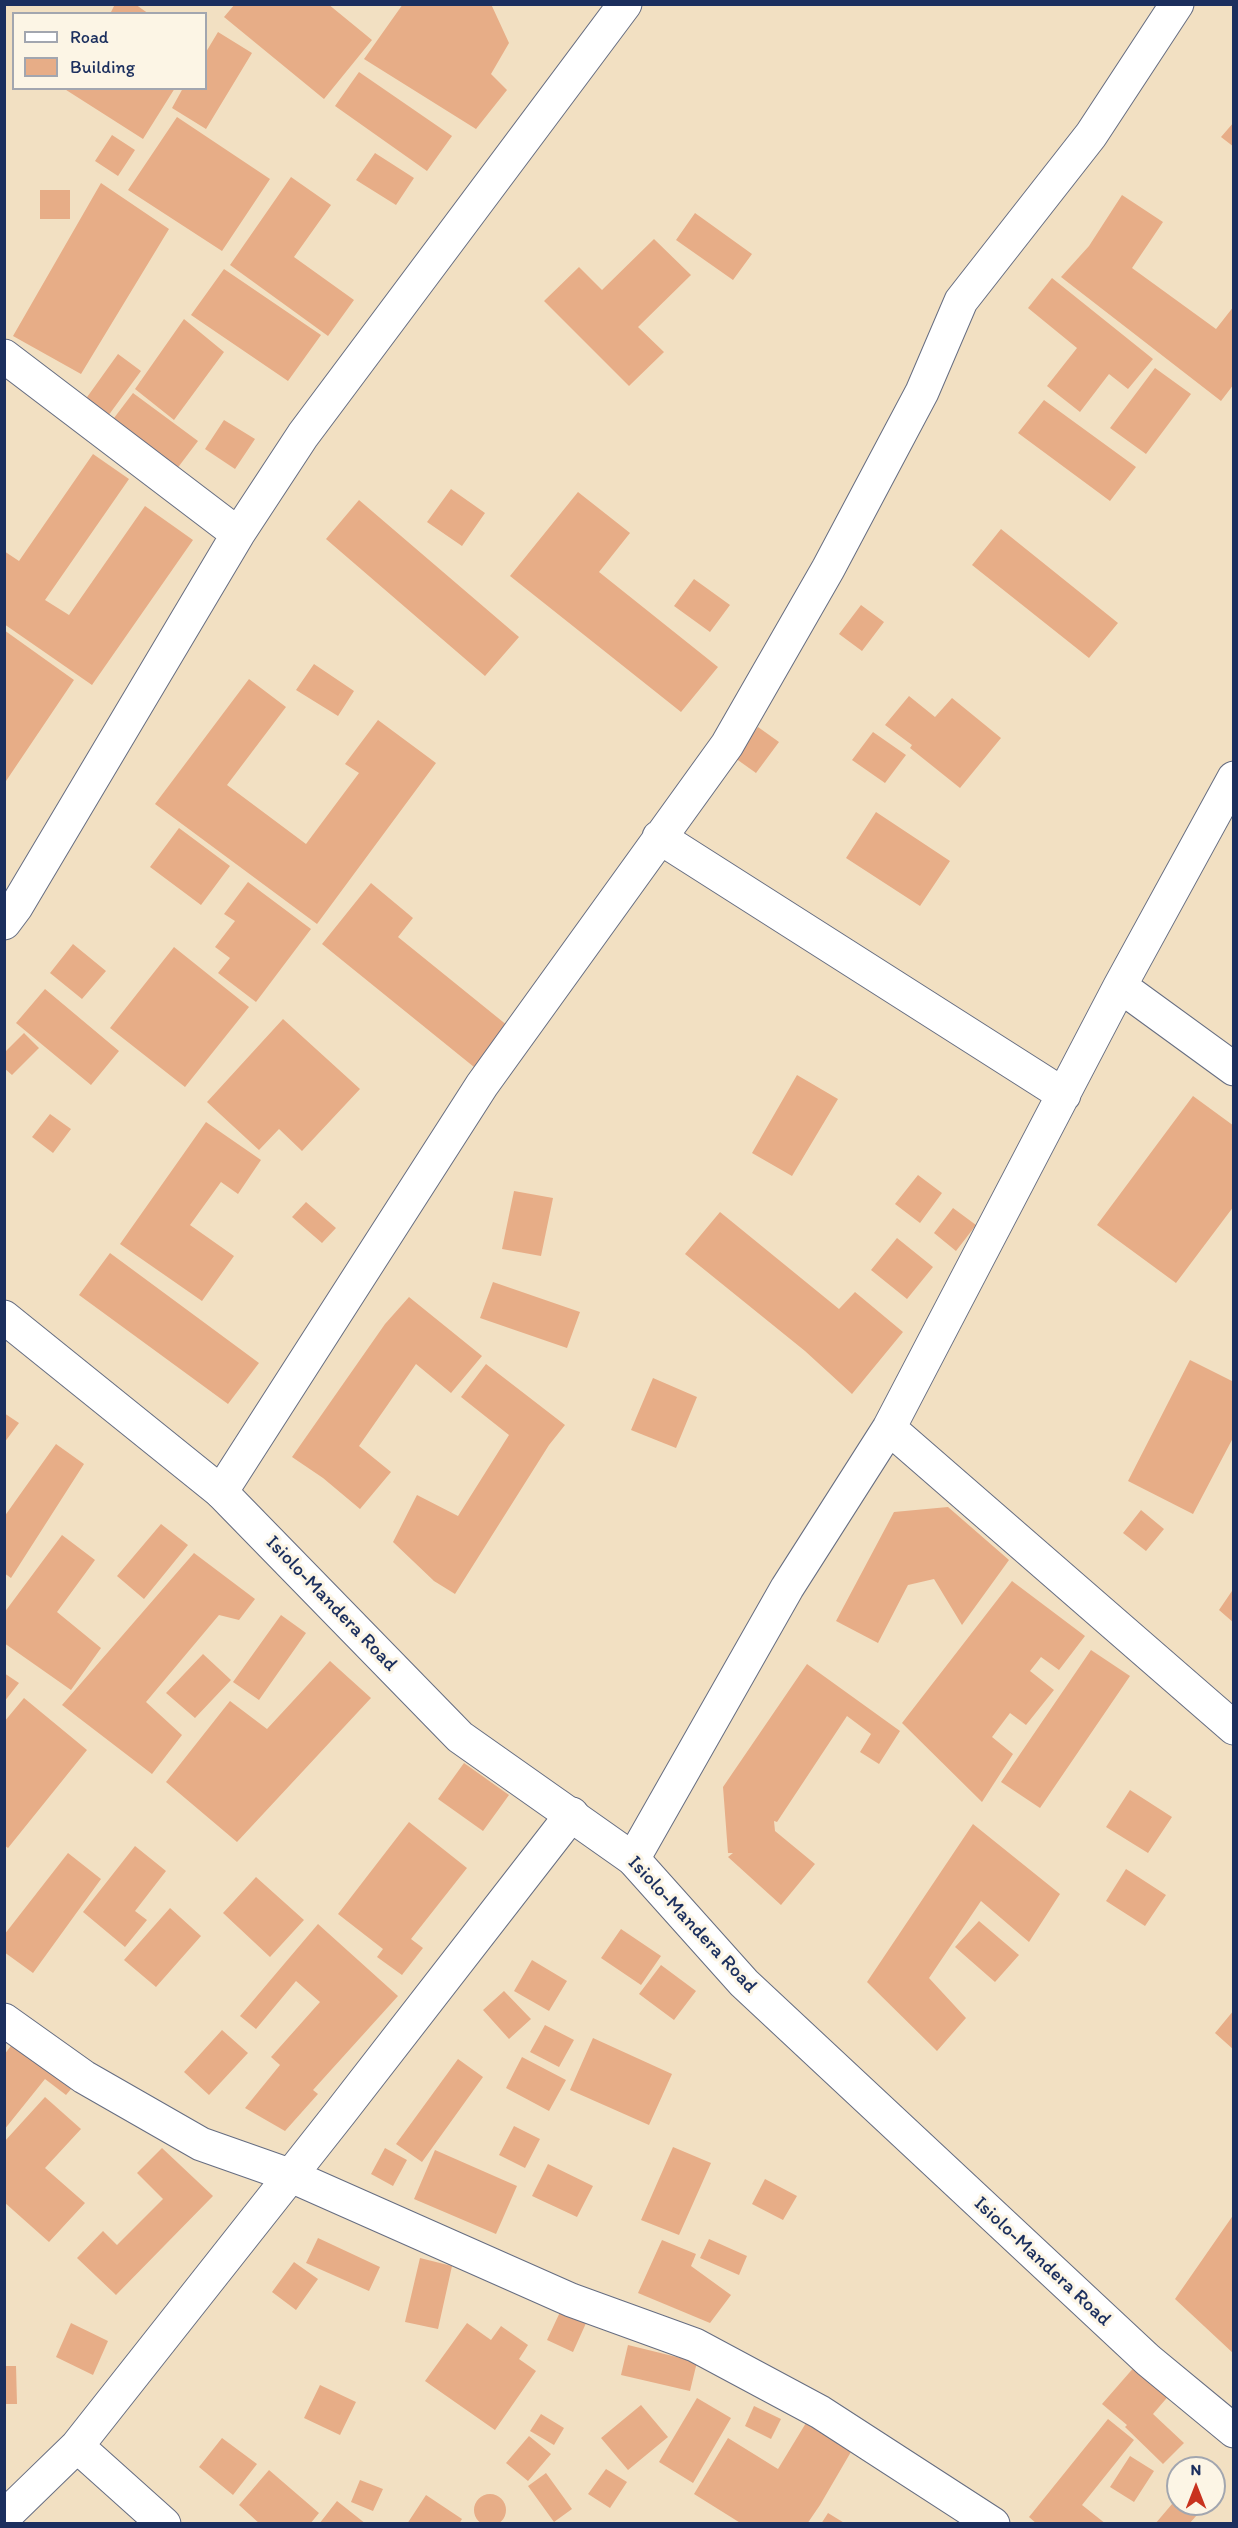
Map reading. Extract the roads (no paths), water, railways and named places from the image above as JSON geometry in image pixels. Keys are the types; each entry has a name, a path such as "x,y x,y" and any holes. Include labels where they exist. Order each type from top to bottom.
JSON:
{"main road":[{"path":"8,910 237,534 303,435 625,4"},
{"path":"221,1492 482,1085 727,745 828,569 922,392 961,301 1091,135 1177,4"},
{"path":"4,356 237,534"},
{"path":"633,1859 787,1588 889,1428 1120,986 1233,778"},
{"path":"660,837 1064,1095"},
{"path":"1120,986 1233,1070"},
{"name":"Isiolo-Mandera Road","path":"4,1317 221,1492 460,1737 633,1859 744,1983 1140,2352 1233,2431"},
{"path":"889,1428 1233,1728"},
{"path":"4,2517 76,2446 340,2113 572,1814"},
{"path":"4,2020 84,2077 201,2144 289,2175 571,2300 695,2345 820,2412 993,2523"},
{"path":"76,2446 164,2523"}]}
